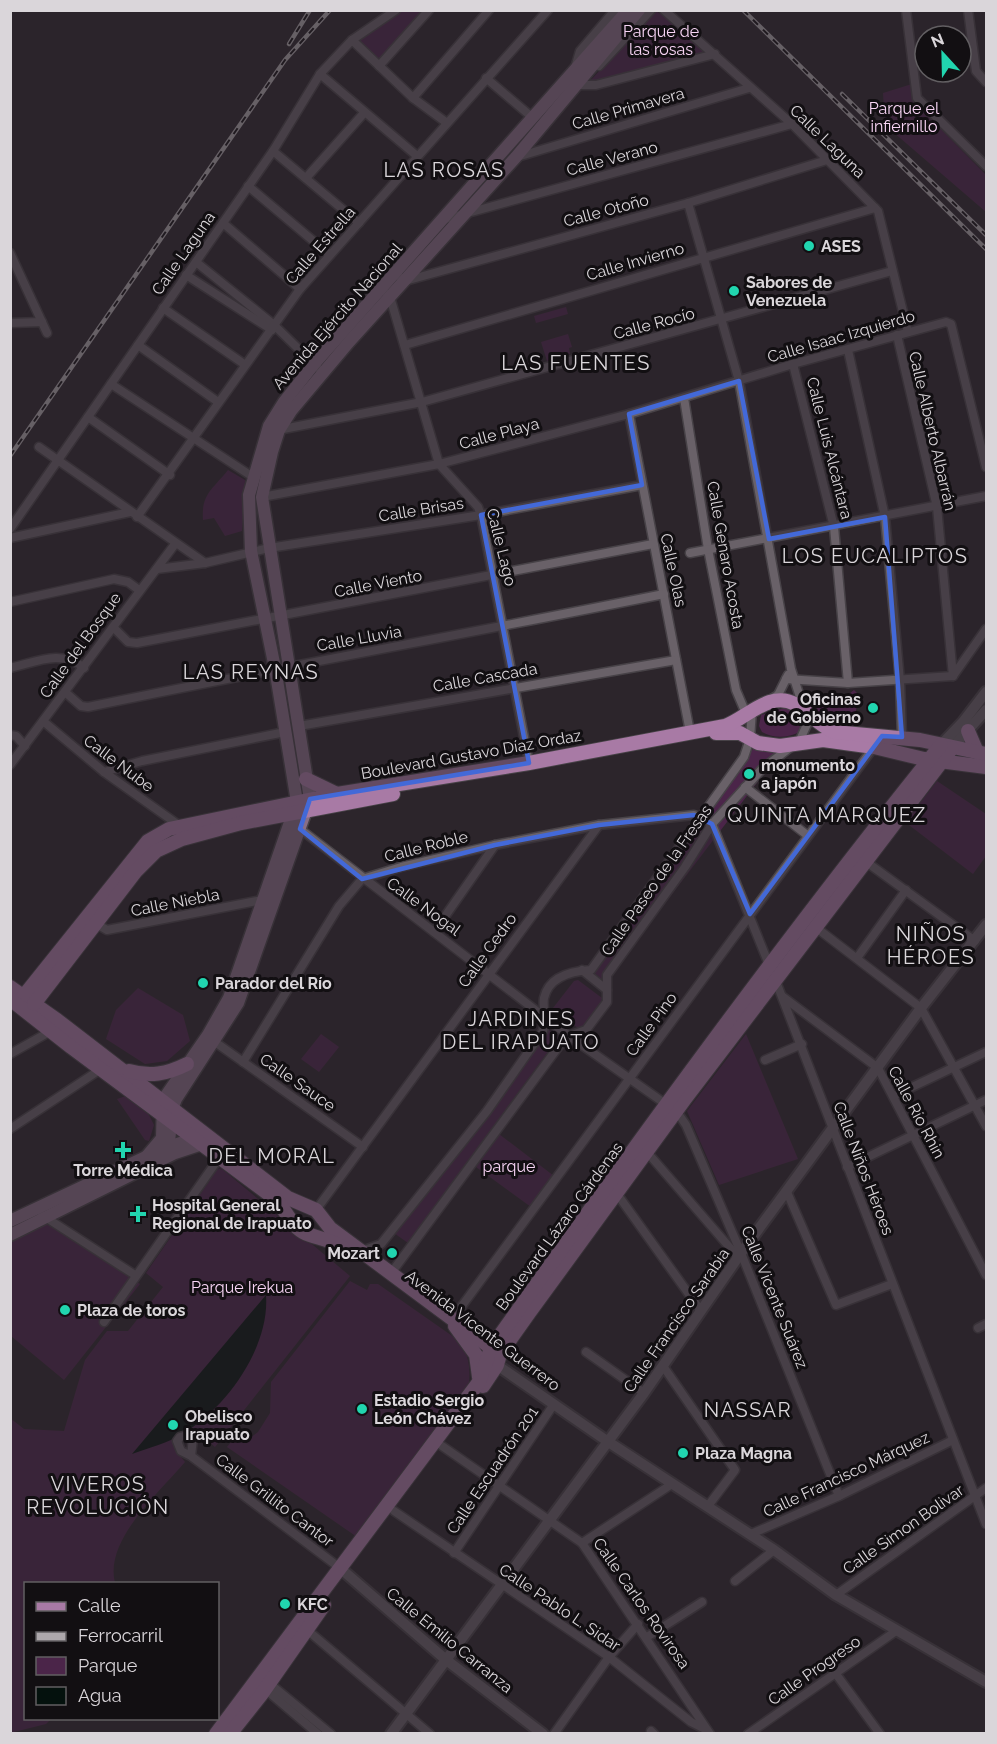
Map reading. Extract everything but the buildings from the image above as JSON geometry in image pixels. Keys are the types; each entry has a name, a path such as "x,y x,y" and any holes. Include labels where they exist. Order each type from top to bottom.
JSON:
{"main road":[{"name":"Avenida Ejército Nacional","path":"302,806 285,732 275,668 251,551 249,495 253,477 274,428 291,411 318,368 385,293 395,273 627,10"},
{"name":"Avenida Ejército Nacional","path":"385,293 405,281 516,157 639,10"},
{"name":"Avenida Ejército Nacional","path":"167,1110 187,1064 208,1035 229,998 262,900 302,806 306,779 262,497 274,428"},
{"name":"Boulevard Gustavo Díaz Ordaz","path":"23,1000 95,923 136,871 156,851 168,844 337,794 529,763 725,726 768,702"},
{"path":"768,702 790,702 834,732 902,737 982,753"},
{"path":"968,731 982,753"},
{"name":"Boulevard Gustavo Díaz Ordaz","path":"23,1000 148,841 180,826 723,732 740,733 769,746 823,740 987,767"},
{"name":"Boulevard Lázaro Cárdenas","path":"612,1189 647,1152 672,1108 775,981 810,924 946,746"},
{"name":"Boulevard Lázaro Cárdenas","path":"230,1734 267,1686 343,1571 394,1511 442,1446 494,1356 770,967 865,861 935,760"},
{"path":"306,779 337,794"},
{"path":"148,1162 162,1138 167,1110 215,1042 238,1003 300,829 302,806"},
{"name":"Avenida Vicente Guerrero","path":"10,987 51,1031 100,1068 167,1110"},
{"name":"Avenida Vicente Guerrero","path":"23,1000 118,1067 202,1139 288,1198 316,1210 324,1221 392,1272 494,1356"},
{"path":"118,1067 141,1075 170,1073 187,1064"},
{"path":"10,1234 46,1218 148,1162 165,1148 169,1141 167,1110"},
{"path":"165,1148 202,1139"},
{"path":"10,1221 148,1162 186,1149 202,1139"},
{"name":"Avenida Vicente Guerrero","path":"202,1139 219,1158 278,1201 298,1229 329,1238 454,1322"},
{"path":"289,1217 302,1203"},
{"path":"312,1234 324,1221"},
{"path":"454,1322 478,1360 479,1382"},
{"name":"Boulevard Lázaro Cárdenas","path":"216,1734 343,1571 479,1382 494,1356"}],"street":[{"name":"Calle Laguna","path":"10,529 273,150 320,74 352,40 396,10"},
{"path":"379,66 429,10"},
{"path":"413,98 489,10"},
{"name":"Calle Estrella","path":"134,514 170,475 244,364 300,289 548,10"},
{"path":"574,71 580,51 615,10"},
{"path":"579,84 651,10"},
{"name":"Calle Laguna","path":"664,10 792,124 875,208 908,332"},
{"path":"906,10 917,98 987,166"},
{"path":"968,10 976,71 987,82"},
{"path":"352,40 413,98 447,123"},
{"path":"579,84 596,85 715,54"},
{"path":"320,74 417,156"},
{"path":"486,78 532,118"},
{"name":"Calle Primavera","path":"516,157 749,88"},
{"path":"306,178 364,113"},
{"name":"Calle Verano","path":"441,220 792,124"},
{"path":"273,150 359,223"},
{"name":"Calle Otoño","path":"405,281 688,203 827,160"},
{"path":"248,186 330,255"},
{"path":"688,203 739,381 792,669 790,680 778,695 768,702"},
{"name":"Calle Invierno","path":"405,345 875,208"},
{"path":"223,223 300,289"},
{"path":"10,253 47,333"},
{"path":"196,262 318,368"},
{"name":"Calle Rocío","path":"274,428 422,402 723,320 892,271"},
{"path":"395,273 405,281"},
{"path":"186,275 271,326"},
{"name":"Calle Lago","path":"385,293 405,345 438,464 478,507 481,515 495,575 529,763"},
{"path":"163,308 244,364"},
{"path":"10,323 42,322"},
{"name":"Calle Isaac Izquierdo","path":"739,381 946,322 951,324 987,466"},
{"name":"Calle Alberto Albarrán","path":"897,335 937,507 954,676"},
{"path":"138,345 218,402"},
{"path":"848,350 885,517 900,681 902,737"},
{"name":"Calle Luis Alcántara","path":"793,364 834,527 848,683"},
{"name":"Calle Playa","path":"262,497 438,464 629,414 739,381"},
{"path":"111,384 253,477"},
{"name":"Calle Genaro Acosta","path":"684,398 708,549 736,690 750,713"},
{"name":"Calle Olas","path":"629,414 690,732"},
{"path":"88,417 170,475"},
{"path":"39,447 205,563"},
{"name":"Calle Brisas","path":"157,569 205,563 269,548 481,515 642,484"},
{"path":"690,553 987,496"},
{"path":"10,538 134,514"},
{"name":"Calle del Bosque","path":"10,765 84,668 139,590 176,544"},
{"name":"Calle Viento","path":"113,627 128,642 137,643 653,544"},
{"path":"10,602 114,579 128,582 139,590"},
{"name":"Calle Lluvia","path":"66,692 81,706 88,707 275,668 504,627 664,594"},
{"path":"790,680 848,683 954,676 987,629"},
{"path":"10,668 62,656 75,660 84,668"},
{"name":"Calle Cascada","path":"299,726 515,686 676,660"},
{"path":"790,680 804,712"},
{"path":"946,746 987,692"},
{"path":"946,746 968,731 987,710"},
{"name":"Calle Paseo de la Fresas","path":"392,1272 504,1118 569,1036 585,1030 607,1002 607,975 685,867 712,824 745,786 806,732 808,722 804,712"},
{"name":"Calle Paseo de la Fresas","path":"362,1251 381,1244 480,1120 543,1031 547,1018 544,998 549,989 562,975 591,970 703,818 744,757 750,739 750,713"},
{"name":"Calle Nube","path":"43,721 104,772 180,826"},
{"path":"104,772 142,760 285,732"},
{"path":"10,735 16,736 25,746"},
{"name":"Calle Pino","path":"454,1322 874,747"},
{"path":"745,786 807,836"},
{"name":"Calle Roble","path":"363,879 401,867 495,845 599,825 694,815 703,818"},
{"path":"703,818 712,824"},
{"name":"Calle Niños Héroes","path":"712,824 802,1044 892,1284 987,1524"},
{"name":"Calle Cedro","path":"316,1210 599,825"},
{"name":"Calle Nogal","path":"300,829 363,879 489,972 569,1036 672,1108"},
{"path":"434,932 495,845"},
{"path":"865,861 975,941"},
{"path":"243,1062 339,906 363,879"},
{"path":"858,958 906,890"},
{"name":"Calle Niebla","path":"95,923 107,930 262,900"},
{"path":"810,924 858,958 921,1008 987,1126"},
{"name":"Calle Francisco Sarabia","path":"391,1734 405,1712 644,1393 740,1255 921,1008 987,926"},
{"path":"582,970 608,990"},
{"name":"Calle Río Rhin","path":"783,997 878,1068 987,1275"},
{"path":"10,1054 51,1031"},
{"name":"Calle Sauce","path":"215,1042 363,1147"},
{"path":"765,1060 802,1044"},
{"path":"893,1096 987,1052"},
{"path":"10,1129 100,1068"},
{"path":"847,1167 987,1100"},
{"name":"Calle Vicente Suárez","path":"672,1108 686,1125 839,1496"},
{"path":"647,1152 740,1255"},
{"path":"104,1322 219,1158"},
{"path":"612,1189 701,1311"},
{"path":"787,1192 836,1305 892,1284"},
{"path":"35,1210 135,1275"},
{"path":"585,1352 644,1393"},
{"name":"Avenida Vicente Guerrero","path":"494,1356 554,1404 751,1534 836,1595 987,1682"},
{"path":"663,1366 735,1470 708,1506"},
{"name":"Calle Escuadrón 201","path":"454,1553 554,1404"},
{"name":"Calle Francisco Márquez","path":"751,1534 839,1496 953,1440"},
{"name":"Calle Carlos Rovirosa","path":"442,1446 582,1543 709,1732"},
{"name":"Calle Grillito Cantor","path":"192,1456 343,1571"},
{"path":"582,1543 672,1484"},
{"name":"Calle Simon Bolivar","path":"836,1595 987,1488"},
{"name":"Calle Pablo L. Sidar","path":"394,1511 609,1658 691,1722 709,1732"},
{"path":"735,1581 774,1550"},
{"name":"Calle Emilio Carranza","path":"343,1571 445,1659 543,1734"},
{"path":"647,1637 702,1602"},
{"path":"554,1734 609,1658 638,1624"},
{"path":"306,1629 430,1734"},
{"name":"Calle Progreso","path":"748,1734 896,1631"},
{"path":"836,1674 880,1734"},
{"path":"267,1686 318,1734"},
{"path":"267,1686 331,1734"}],"highlighted area":[{"path":"739,381 769,539 885,517 902,737 882,736 750,914 712,824 694,815 599,825 495,845 362,879 300,829 310,799 529,763 481,515 642,485 629,414"}],"green space":[{"path":"402,11 428,11 379,65 357,42"},
{"name":"Parque de las rosas","path":"656,11 683,28 708,52 589,82"},
{"name":"Parque el infiernillo","path":"912,84 917,105 986,175 986,212 885,125 883,93"},
{"path":"566,307 568,314 536,323 534,316"},
{"path":"568,334 572,347 569,348 570,354 547,361 541,342"},
{"path":"228,470 245,480 242,531 225,536 214,518 203,520 203,511 209,492"},
{"path":"854,690 858,694 854,728 826,721 806,700 845,697"},
{"path":"784,708 798,715 801,731 782,737 762,732 759,726 761,715"},
{"path":"755,746 782,750 605,982 591,970"},
{"path":"937,781 986,814 986,856 973,874 905,822"},
{"path":"578,980 602,998 594,1016 579,1029 553,1008 574,981"},
{"path":"138,988 183,1015 190,1041 167,1061 145,1064 106,1039 116,1010"},
{"path":"548,1029 558,1038 408,1243 394,1233"},
{"path":"321,1034 339,1047 319,1072 301,1059"},
{"path":"746,1034 798,1159 719,1185 687,1111"},
{"path":"126,1096 148,1113 154,1125 149,1141 145,1140 117,1099"},
{"name":"parque","path":"499,1134 554,1176 531,1207 476,1167"},
{"name":"Parque Irekua","path":"221,1168 350,1276 215,1447 192,1433 175,1438 174,1448 185,1462 125,1534 114,1567 115,1582 24,1582 24,1720 50,1720 46,1724 10,1733 10,1418 24,1429 64,1431 85,1360 107,1331 128,1331 163,1287 146,1273 217,1170"},
{"name":"Plaza de toros","path":"45,1223 140,1284 64,1380 11,1336 11,1239"},
{"name":"Estadio Sergio León Chávez","path":"350,1281 367,1290 370,1284 378,1284 458,1340 467,1357 469,1373 469,1386 357,1537 227,1447 231,1442 250,1438 258,1432 270,1413 271,1382"}],"water":[{"path":"266,1295 261,1335 243,1374 230,1392 216,1408 184,1433 132,1454"}],"railway":[{"path":"289,44 310,10"},
{"path":"10,456 285,60 330,10"},
{"path":"743,10 986,249"},
{"path":"842,94 986,235"}],"place":[{"name":"ASES","path":"809,246"},
{"name":"Sabores de Venezuela","path":"734,291"},
{"name":"Oficinas de Gobierno","path":"873,708"},
{"name":"monumento a japón","path":"749,774"},
{"name":"Parador del Río","path":"203,983"},
{"name":"Torre Médica","path":"123,1150"},
{"name":"Hospital General Regional de Irapuato","path":"138,1214"},
{"name":"Mozart","path":"392,1253"},
{"name":"Plaza de toros","path":"65,1310"},
{"name":"Estadio Sergio León Chávez","path":"362,1409"},
{"name":"Obelisco Irapuato","path":"173,1425"},
{"name":"Plaza Magna","path":"683,1453"},
{"name":"KFC","path":"285,1604"}],"district":[{"name":"LAS ROSAS","path":"444,170"},
{"name":"LAS FUENTES","path":"576,363"},
{"name":"LOS EUCALIPTOS","path":"875,556"},
{"name":"LAS REYNAS","path":"251,672"},
{"name":"QUINTA MARQUEZ","path":"827,815"},
{"name":"NIÑOS HÉROES","path":"931,946"},
{"name":"JARDINES DEL IRAPUATO","path":"521,1030"},
{"name":"DEL MORAL","path":"272,1156"},
{"name":"NASSAR","path":"748,1410"},
{"name":"VIVEROS REVOLUCIÓN","path":"98,1496"}]}
